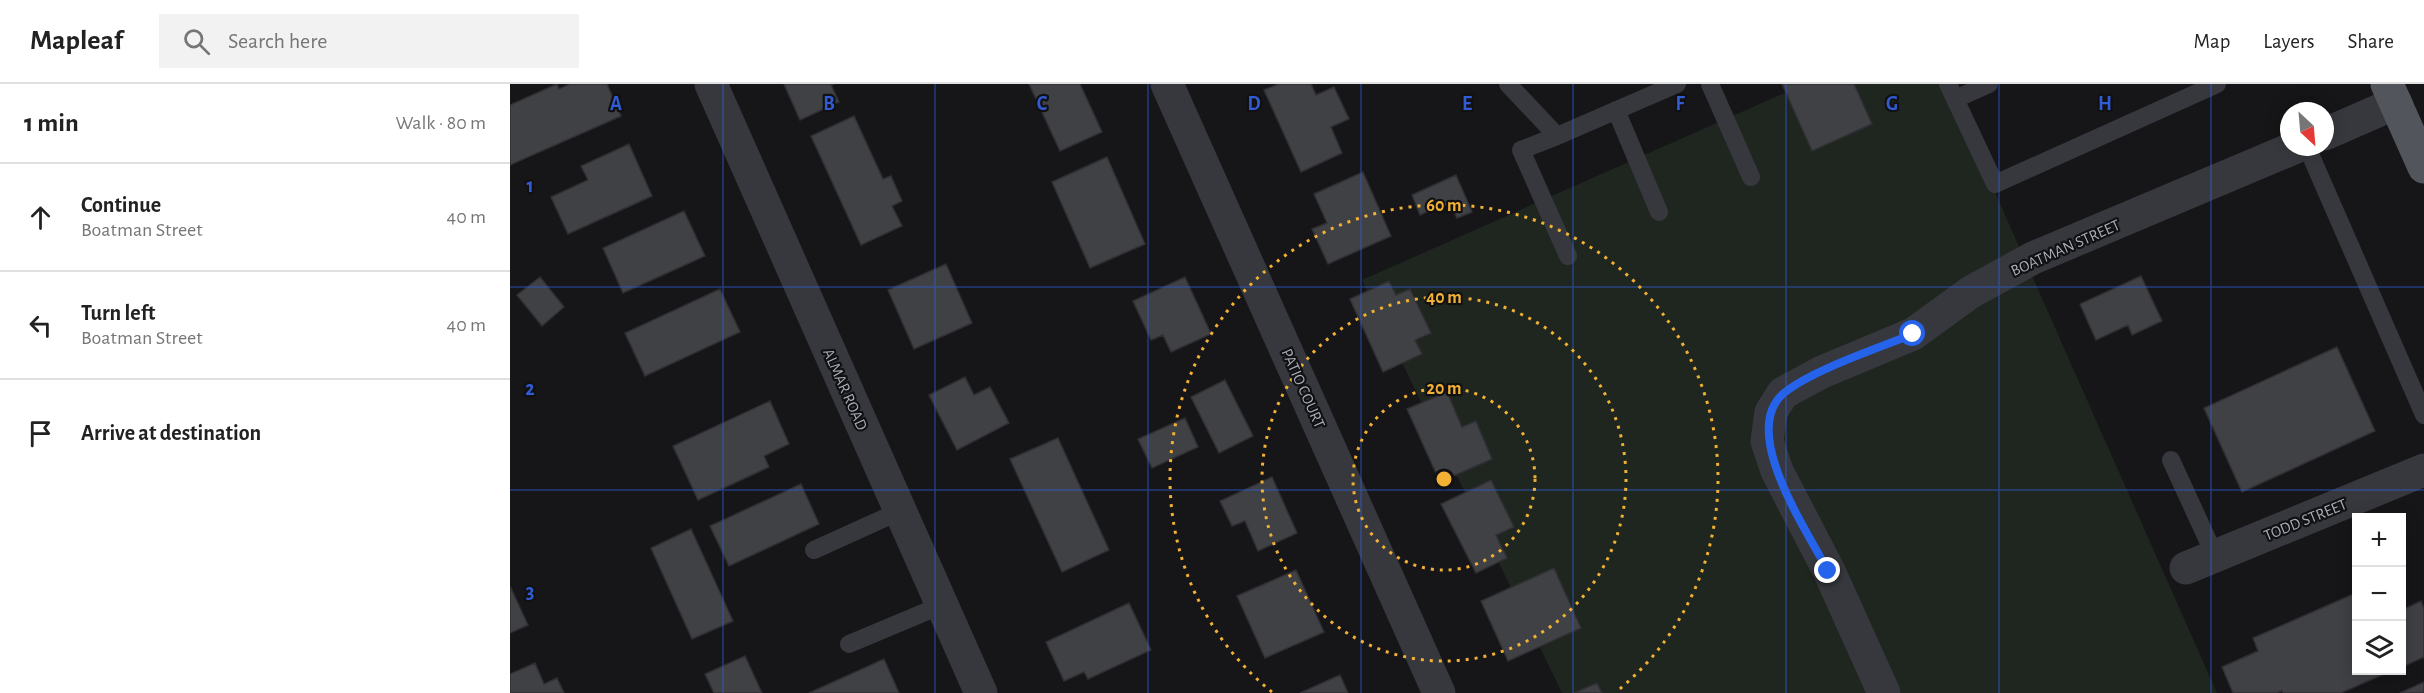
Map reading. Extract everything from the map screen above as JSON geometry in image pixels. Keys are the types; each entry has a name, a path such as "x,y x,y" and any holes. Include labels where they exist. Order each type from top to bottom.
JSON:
{"main road":[{"path":"2402,100 2424,167"}],"street":[{"name":"ALMAR ROAD","path":"711,84 981,693"},
{"name":"PATIO COURT","path":"1167,84 1439,693"},
{"path":"2334,130 2402,100"},
{"name":"BOATMAN STREET","path":"1884,693 1828,571 1776,471 1767,441 1771,412 1783,393 1822,372 1913,334 1971,292 2033,258 2280,154"},
{"name":"TODD STREET","path":"2200,562 2424,470"}],"lane":[{"path":"1508,84 1557,136"},
{"path":"1568,256 1521,150 1677,84"},
{"path":"1710,84 1751,177"},
{"path":"1989,84 1951,92 1995,184 2217,84"},
{"path":"1616,110 1659,212"},
{"path":"2311,156 2424,415"},
{"path":"2171,460 2200,562"},
{"path":"814,550 900,512"},
{"path":"849,644 942,605"}],"shaded area":[{"path":"1805,84 1947,84 2217,693 1562,693 1362,280"}],"building":[{"path":"557,84 559,89 570,84 607,84 621,116 510,165 510,105"},
{"path":"784,84 834,84 831,85 839,102 800,120"},
{"path":"1029,84 1080,84 1102,132 1060,151"},
{"path":"1279,84 1311,84 1316,95 1334,87 1349,119 1331,127 1342,153 1301,172 1264,90"},
{"path":"1782,84 1854,84 1872,124 1812,151"},
{"path":"854,116 883,179 891,176 902,201 892,206 902,226 861,245 811,136"},
{"path":"629,144 652,196 568,234 551,197 588,180 581,166"},
{"path":"1107,157 1145,244 1090,268 1052,182"},
{"path":"1363,172 1391,236 1328,264 1312,229 1327,223 1314,194"},
{"path":"1456,175 1472,212 1457,218 1449,202 1420,215 1412,195"},
{"path":"684,211 705,256 623,293 603,248"},
{"path":"946,264 972,323 914,349 888,290"},
{"path":"2141,276 2162,321 2132,335 2128,325 2096,340 2080,304"},
{"path":"540,277 564,307 542,326 517,295"},
{"path":"1185,277 1211,334 1171,352 1163,335 1151,340 1133,301"},
{"path":"1389,281 1396,295 1410,289 1431,333 1415,340 1422,354 1383,372 1350,299"},
{"path":"720,289 740,332 645,376 625,333"},
{"path":"2337,347 2375,431 2242,492 2204,408"},
{"path":"965,377 974,395 990,387 1009,423 957,450 929,395"},
{"path":"1225,380 1253,436 1219,453 1191,397"},
{"path":"1447,392 1462,427 1476,421 1492,459 1440,482 1407,409"},
{"path":"770,401 789,444 764,456 769,467 698,500 673,446"},
{"path":"1185,418 1198,447 1152,468 1138,439"},
{"path":"1058,438 1109,550 1062,572 1010,459"},
{"path":"1272,477 1297,533 1258,551 1245,521 1232,526 1220,501"},
{"path":"1491,480 1514,527 1496,535 1507,558 1476,573 1441,504"},
{"path":"801,484 819,524 729,566 710,526"},
{"path":"691,529 733,621 692,639 651,548"},
{"path":"1554,568 1581,628 1508,661 1481,601"},
{"path":"1296,570 1324,632 1265,658 1237,596"},
{"path":"510,586 528,625 510,633"},
{"path":"2352,595 2352,675 2382,675 2341,693 2283,693 2282,691 2233,693 2222,667 2258,651 2253,638"},
{"path":"2421,601 2424,609 2424,657 2406,665 2406,621 2406,608"},
{"path":"1129,603 1151,650 1088,679 1084,672 1064,681 1046,642"},
{"path":"745,656 762,693 714,693 705,674"},
{"path":"884,659 899,693 809,693"},
{"path":"535,663 544,684 557,678 564,693 510,693 510,674"},
{"path":"1340,675 1348,693 1300,693"},
{"path":"2424,682 2424,693 2400,693"},
{"path":"1597,683 1602,693 1574,693"}],"route":[{"path":"1828,571 1776,471 1767,441 1771,412 1783,393 1822,372 1913,334"}]}
